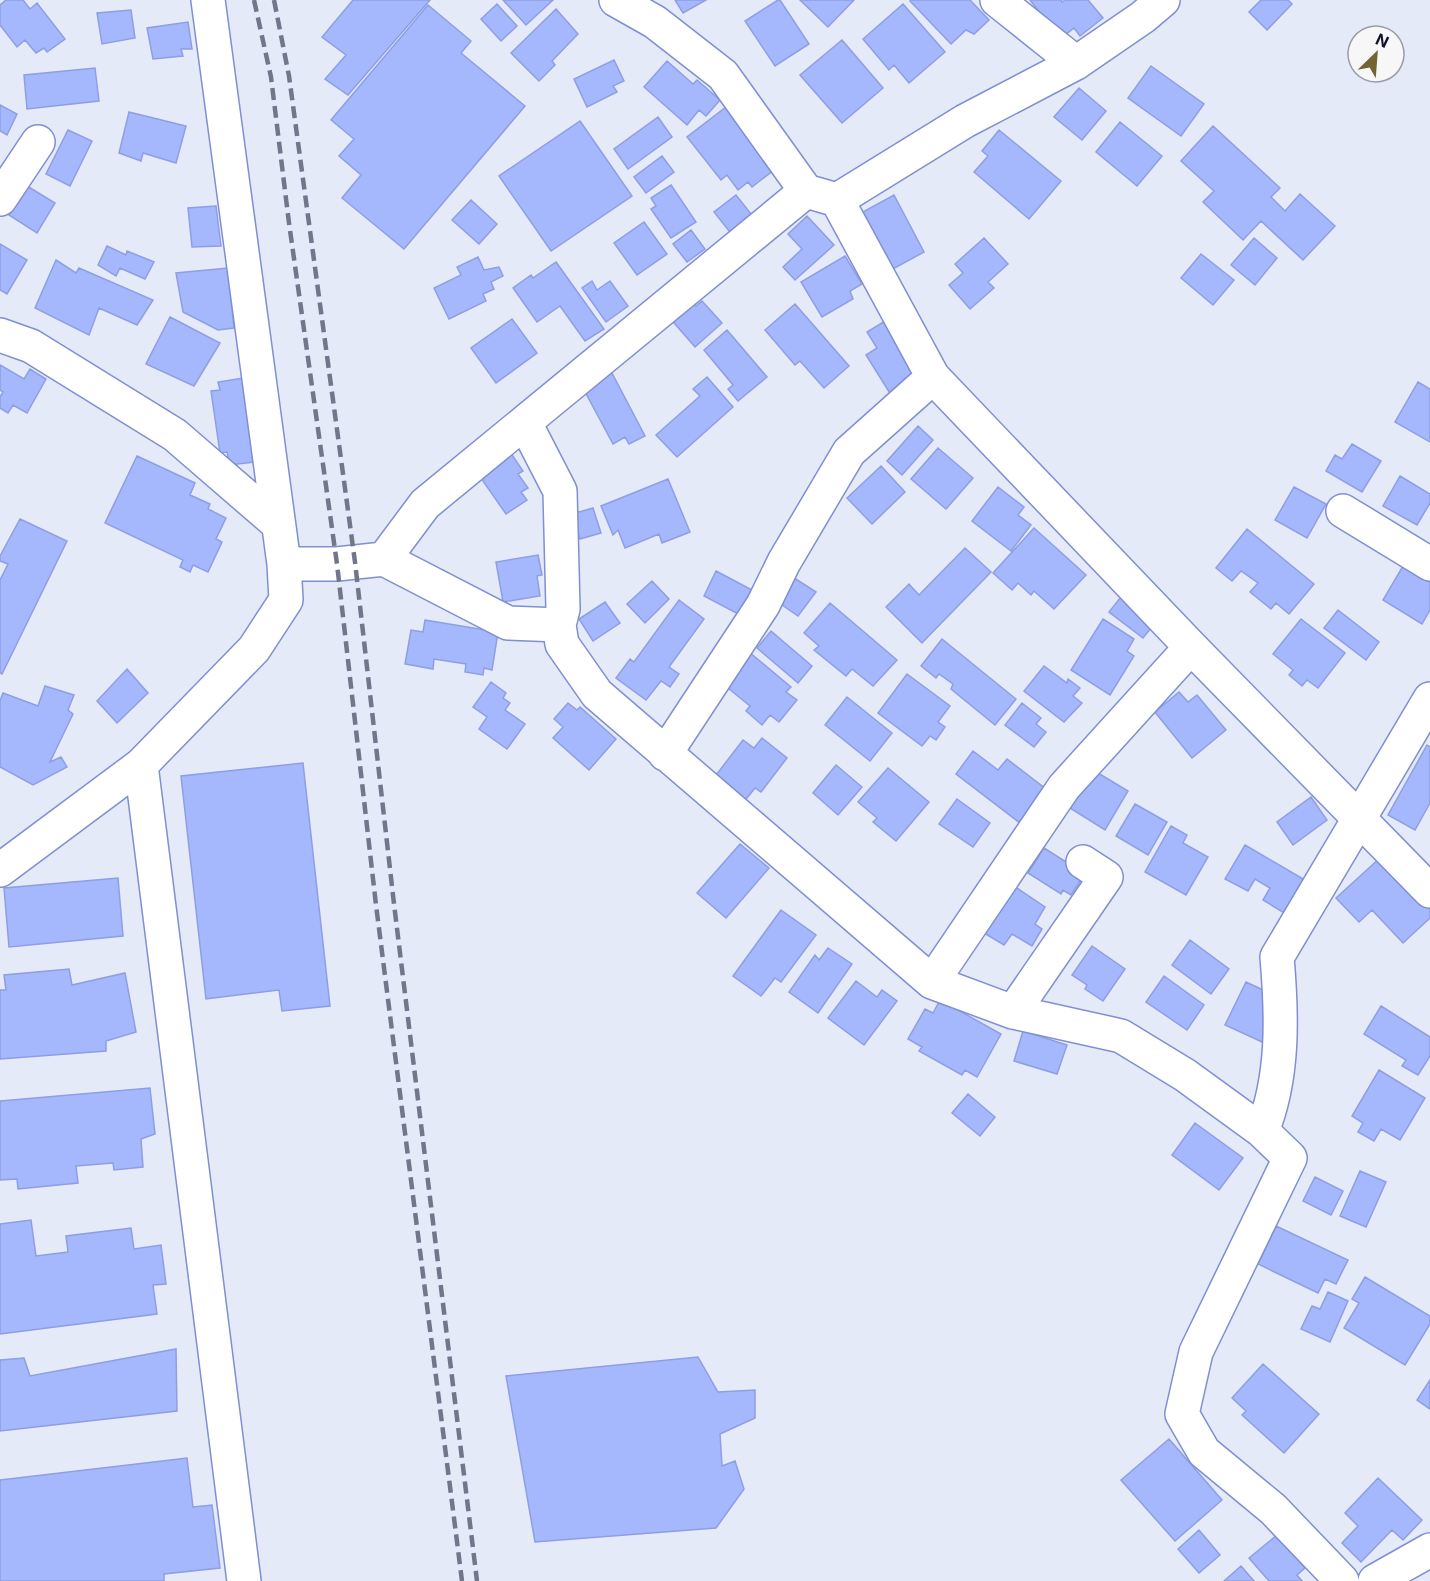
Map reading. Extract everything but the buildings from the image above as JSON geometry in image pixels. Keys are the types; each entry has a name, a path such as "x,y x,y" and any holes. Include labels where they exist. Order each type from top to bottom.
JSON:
{"street":[{"path":"0,870 141,765 254,649 286,600 284,564 208,0"},
{"path":"616,0 655,22 723,75 822,195 933,377 1191,647 1430,891"},
{"path":"997,0 1076,63"},
{"path":"384,559 425,504 525,423 822,195 1076,63 1143,17 1163,0"},
{"path":"0,199 38,142"},
{"path":"0,335 31,346 175,435 278,524"},
{"path":"665,754 763,605 784,562 849,452 933,377"},
{"path":"525,423 560,491 563,609 559,625 562,644 597,694 932,982 1013,1012 1121,1036 1185,1075 1262,1131 1290,1158 1196,1352 1182,1414 1204,1452 1273,1509 1342,1581"},
{"path":"1343,511 1430,564"},
{"path":"284,564 337,564 384,559 508,623 559,625"},
{"path":"932,982 1064,787 1191,647"},
{"path":"1262,1131 1270,1111 1278,1065 1281,1003 1277,957 1430,699"},
{"path":"141,765 244,1581"},
{"path":"1013,1012 1106,878 1083,862"},
{"path":"1375,1581 1430,1550"}],"railway":[{"path":"254,0 271,77 337,564 376,905 462,1581"},
{"path":"274,0 289,76 355,562 394,904 477,1581"}]}
